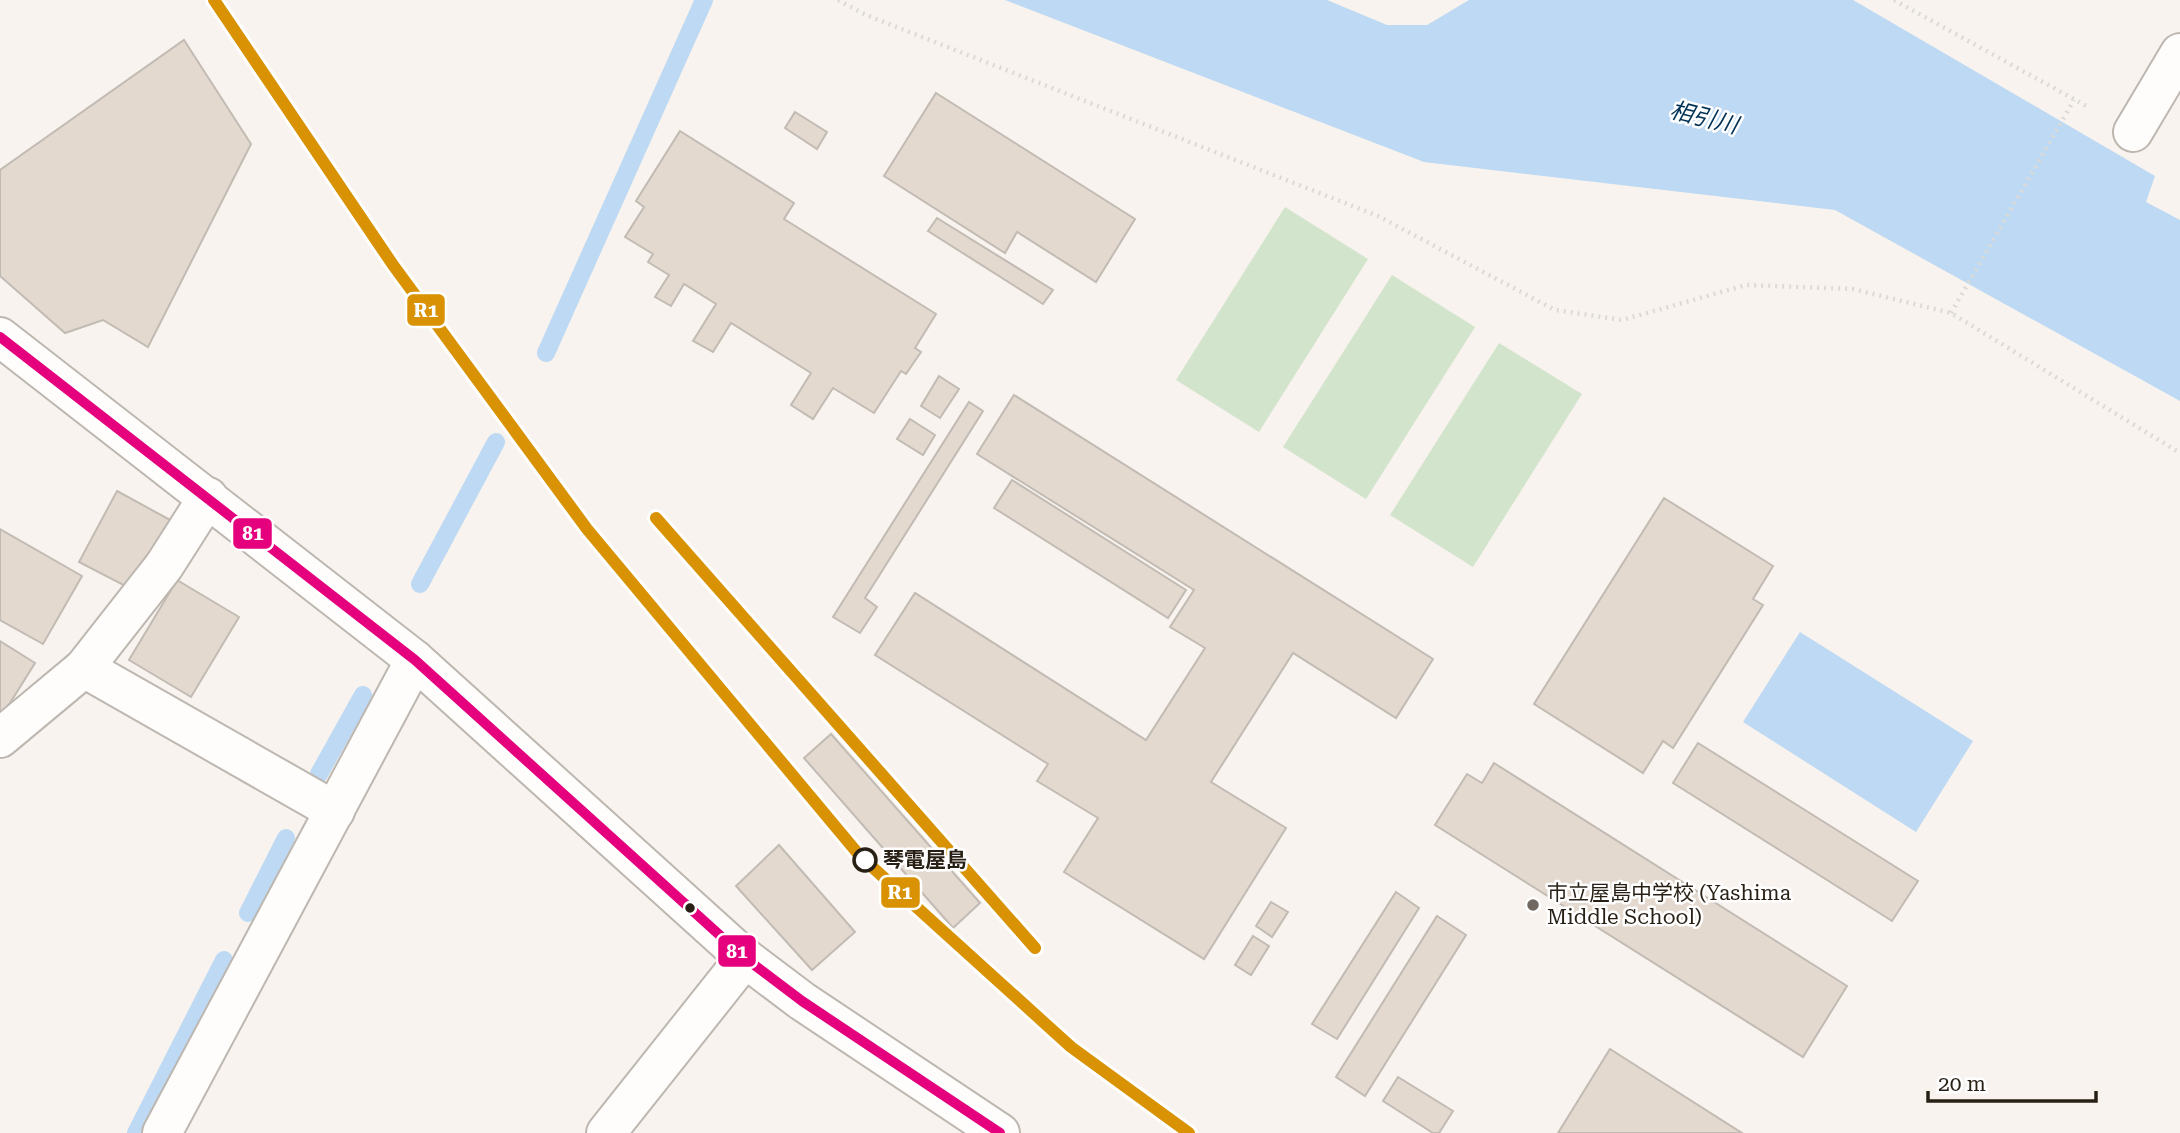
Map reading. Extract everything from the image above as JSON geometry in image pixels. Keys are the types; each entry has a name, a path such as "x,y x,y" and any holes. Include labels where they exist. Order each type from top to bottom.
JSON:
{"street":[{"path":"2133,132 2180,53"},
{"path":"0,337 415,660 745,958 802,1001 1000,1133"},
{"path":"0,738 84,668 164,566 208,497"},
{"path":"162,1133 415,660"},
{"path":"84,668 335,811"},
{"path":"606,1133 745,958"}],"path":[{"path":"838,0 866,15 1378,216 1555,310 1622,320 1746,285 1853,289 1951,313 2180,453"},
{"path":"1895,0 2133,132"},
{"path":"1951,313 2074,100"}],"green space":[{"path":"1285,207 1368,259 1259,432 1176,380"},
{"path":"1392,275 1475,327 1366,499 1283,447"},
{"path":"1499,343 1582,394 1473,567 1390,515"}],"water":[{"name":"相引川","path":"1005,0 1327,0 1387,25 1427,25 1469,0 1853,0 2155,176 2146,202 2180,220 2180,401 1835,210 1424,162"},
{"path":"1800,632 1973,741 1916,832 1743,722"}],"building":[{"path":"184,40 251,144 148,347 103,320 65,333 0,276 0,170"},
{"path":"936,93 1135,219 1096,282 1017,232 1005,253 884,176"},
{"path":"795,112 827,132 817,149 785,128"},
{"path":"680,131 794,203 784,219 936,314 915,348 921,352 906,374 901,371 874,413 833,388 813,419 791,405 811,373 731,323 713,352 693,341 716,304 684,284 671,306 655,297 669,275 648,262 653,254 625,237 644,207 636,201"},
{"path":"937,218 1053,290 1043,304 928,231"},
{"path":"939,376 959,389 940,418 921,406"},
{"path":"1014,395 1433,659 1396,718 1293,653 1211,782 1286,828 1204,959 1064,872 1098,818 1037,781 1048,764 875,655 915,593 1146,740 1205,648 1170,627 1194,590 977,454"},
{"path":"969,402 983,411 865,598 877,607 860,633 833,617"},
{"path":"910,419 935,435 923,455 897,439"},
{"path":"1012,480 1186,590 1168,618 994,508"},
{"path":"117,491 172,521 135,591 79,562"},
{"path":"1664,498 1773,566 1753,599 1763,605 1673,748 1663,741 1643,773 1534,704"},
{"path":"0,529 82,576 43,644 0,620"},
{"path":"177,580 239,617 191,697 129,660"},
{"path":"0,641 35,663 0,719"},
{"path":"831,734 980,903 953,928 804,758"},
{"path":"1698,743 1918,881 1892,921 1673,783"},
{"path":"1494,763 1847,986 1803,1057 1435,825 1467,774 1482,783"},
{"path":"779,845 855,932 812,970 736,886"},
{"path":"1396,892 1419,908 1337,1039 1312,1024"},
{"path":"1271,902 1288,912 1272,937 1256,926"},
{"path":"1437,916 1466,935 1365,1096 1336,1077"},
{"path":"1253,936 1269,946 1251,975 1235,965"},
{"path":"1610,1049 1742,1133 1558,1133"},
{"path":"1398,1077 1453,1111 1439,1133 1433,1133 1383,1101"}],"waterway":[{"path":"546,353 704,0"},
{"path":"420,584 496,442"},
{"path":"319,774 363,695"},
{"path":"248,913 286,838"},
{"path":"136,1133 224,960"}],"transit line":[{"name":"R1","path":"214,0 393,265 587,529 860,856 1071,1047 1189,1133"},
{"name":"81","path":"0,337 415,660 745,958 802,1001 1000,1133"},
{"name":"R1","path":"656,518 1035,948"}],"place":[{"name":"琴電屋島","path":"865,860"},
{"name":"市立屋島中学校 (Yashima Middle School)","path":"1533,905"}]}
